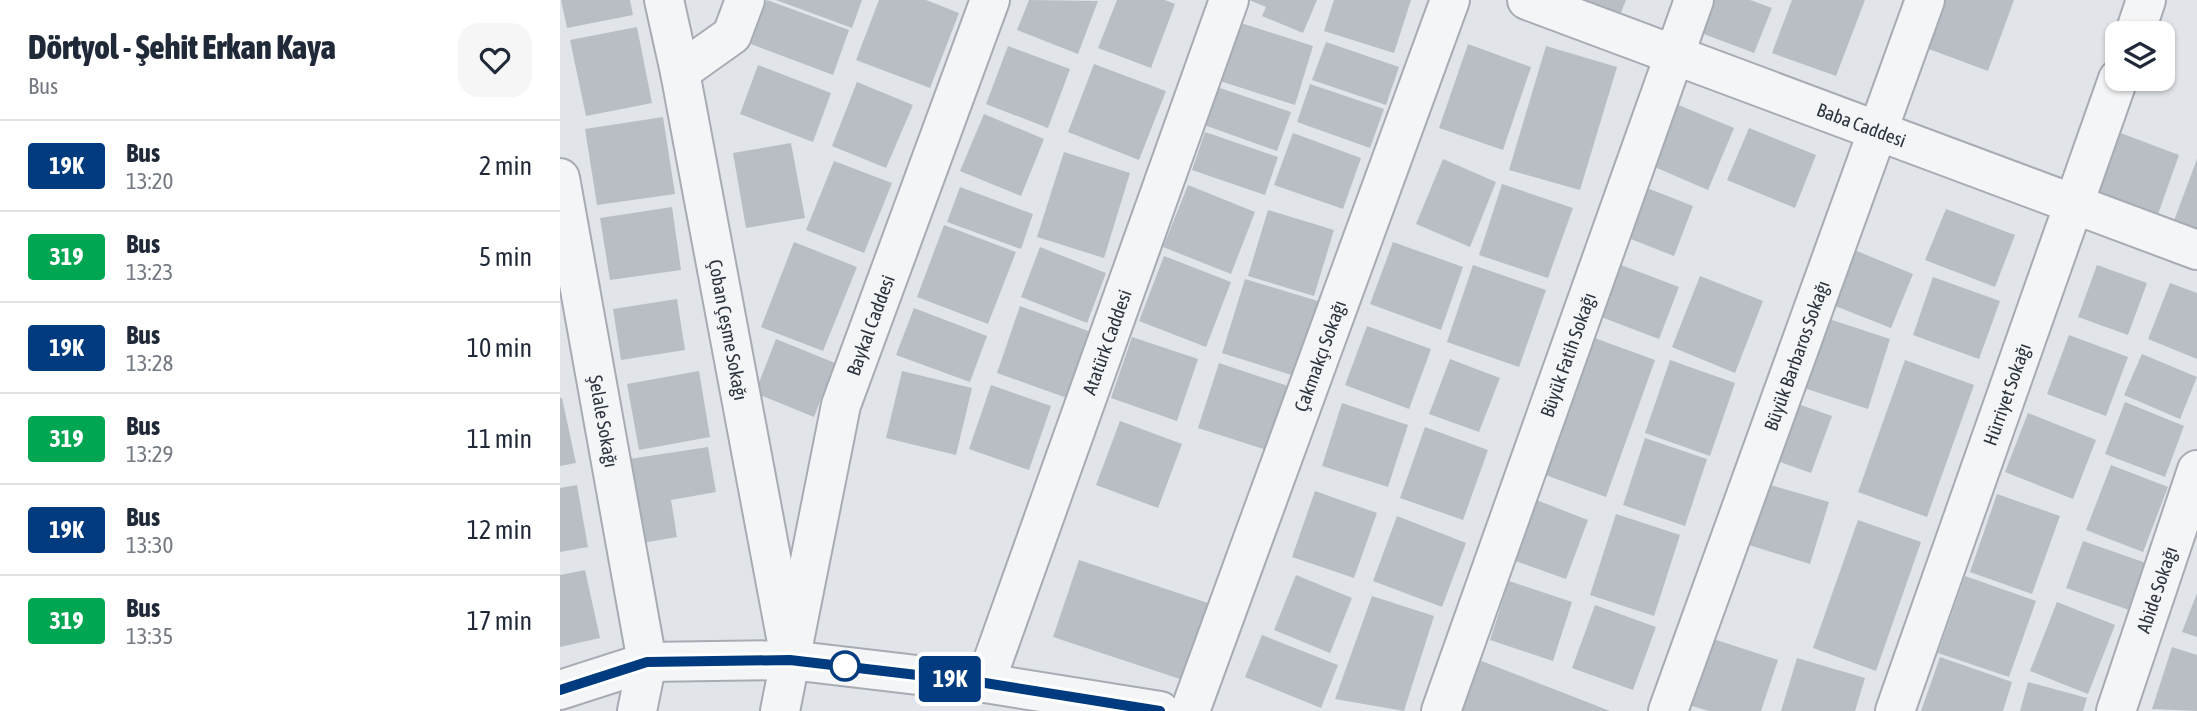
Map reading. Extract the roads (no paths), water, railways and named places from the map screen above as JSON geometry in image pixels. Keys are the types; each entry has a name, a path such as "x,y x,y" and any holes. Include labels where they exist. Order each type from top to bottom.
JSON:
{"street":[{"name":"Çoban Çeşme Sokağı","path":"664,0 680,72 790,660"},
{"path":"680,72 732,35 745,0"},
{"name":"Baykal Caddesi","path":"780,711 841,405 990,0"},
{"name":"Atatürk Caddesi","path":"985,683 1229,0"},
{"name":"Çakmakçı Sokağı","path":"1190,711 1450,0"},
{"name":"Baba Caddesi","path":"1527,0 2197,250"},
{"name":"Büyük Fatih Sokağı","path":"1441,711 1694,0"},
{"name":"Büyük Barbaros Sokağı","path":"1668,711 1925,0"},
{"path":"2138,21 2146,0"},
{"name":"Hürriyet Sokağı","path":"1895,711 2115,91"},
{"name":"Şelale Sokağı","path":"560,178 647,662"},
{"name":"Abide Sokağı","path":"2116,711 2197,470"},
{"path":"560,690 647,662 790,660 985,683 1160,711"},
{"path":"636,711 647,662"}]}
